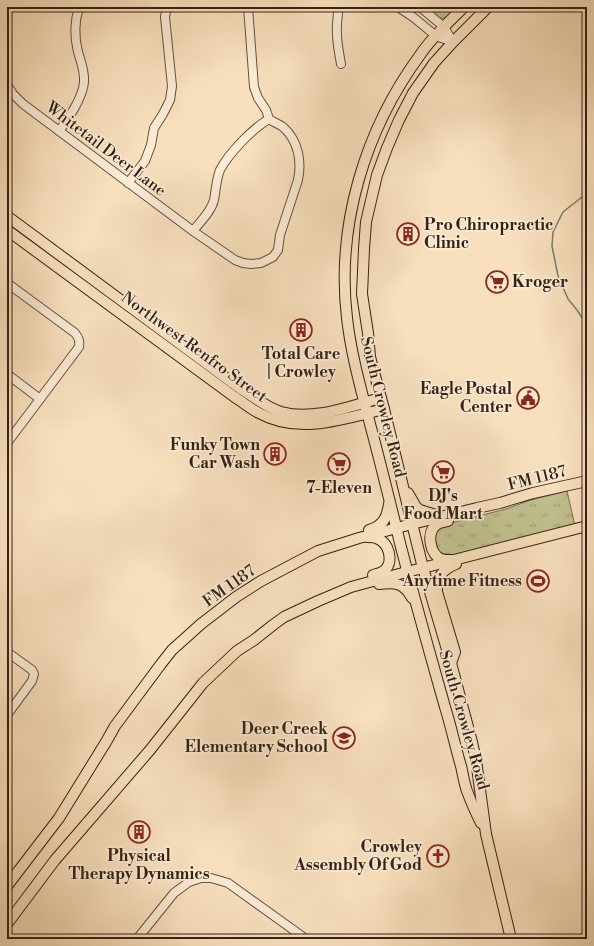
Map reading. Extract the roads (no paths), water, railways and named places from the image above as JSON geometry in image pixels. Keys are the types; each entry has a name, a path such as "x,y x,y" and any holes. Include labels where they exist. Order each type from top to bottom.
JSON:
{"main road":[{"name":"South Crowley Road","path":"464,7 420,53 386,110 372,141 360,175 351,210 344,275 347,317 352,354 364,403 390,500 407,572 447,712 467,792 486,834"},
{"name":"South Crowley Road","path":"488,7 453,42 434,64 413,93 399,119 377,175 366,222 362,294 370,357 423,568 451,663 476,760 486,834 511,939"},
{"name":"Northwest Renfro Street","path":"8,219 280,417"},
{"name":"Northwest Renfro Street","path":"7,230 260,414 280,417 297,424 314,424 336,421 384,409"},
{"path":"346,248 364,249"},
{"name":"Northwest Renfro Street","path":"280,417 293,414 310,415 328,412 381,398"},
{"name":"FM 1187","path":"7,886 59,818 115,726 160,664 172,650 201,624 236,597 260,581 318,551 412,524 500,503 533,493 587,481"},
{"path":"403,489 408,493 416,507 420,510 441,517"},
{"path":"318,551 323,545 377,528 382,524 388,511 390,500"},
{"path":"457,560 444,559 434,552 431,542 431,533 436,525 441,522 491,511 500,503"},
{"path":"7,924 55,860 150,750 203,684 237,651 284,617 335,593 368,582 587,526"},
{"path":"451,663 455,652 437,592 438,581 443,572 456,564 550,541 556,534"},
{"path":"273,625 278,617 310,598 335,587 382,573 386,570 390,559 388,550 384,544 377,538 359,538"},
{"path":"368,582 374,584 398,584 404,587 417,606"},
{"path":"447,712 463,708"}],"street":[{"path":"59,131 78,101 84,84 83,72 76,42 75,28 75,18 79,7"},
{"path":"128,183 145,161 151,145 154,128 170,100 172,86 165,17 167,7"},
{"path":"193,231 208,212 213,202 218,175 231,154 254,130 269,120 266,110 258,98 254,87 248,7"},
{"path":"339,7 336,21 336,37 341,64"},
{"path":"398,7 414,17 436,36 453,42"},
{"path":"420,7 444,27 453,42"},
{"name":"Whitetail Deer Lane","path":"7,85 13,94 23,104 193,231 235,260 243,263 261,263 273,257 278,250 280,235 300,173 300,162 295,143 282,127 269,120"},
{"path":"7,283 75,332 80,341 79,347 7,444"},
{"path":"7,374 40,398"},
{"path":"7,652 32,670 34,674 32,681 7,715"},
{"path":"137,939 174,893 188,882 201,878 211,878 228,883 306,939"}],"waterway":[{"path":"587,193 563,212 553,232 552,246 558,276 568,299 584,321 587,333"}],"place":[{"name":"Pro Chiropractic Clinic","path":"408,234"},
{"name":"Kroger","path":"497,282"},
{"name":"Total Care | Crowley","path":"301,330"},
{"name":"Eagle Postal Center","path":"528,398"},
{"name":"Funky Town Car Wash","path":"275,454"},
{"name":"7-Eleven","path":"339,464"},
{"name":"DJ's Food Mart","path":"443,472"},
{"name":"Anytime Fitness","path":"538,581"},
{"name":"Deer Creek Elementary School","path":"344,738"},
{"name":"Physical Therapy Dynamics","path":"139,832"},
{"name":"Crowley Assembly Of God","path":"438,856"}]}
